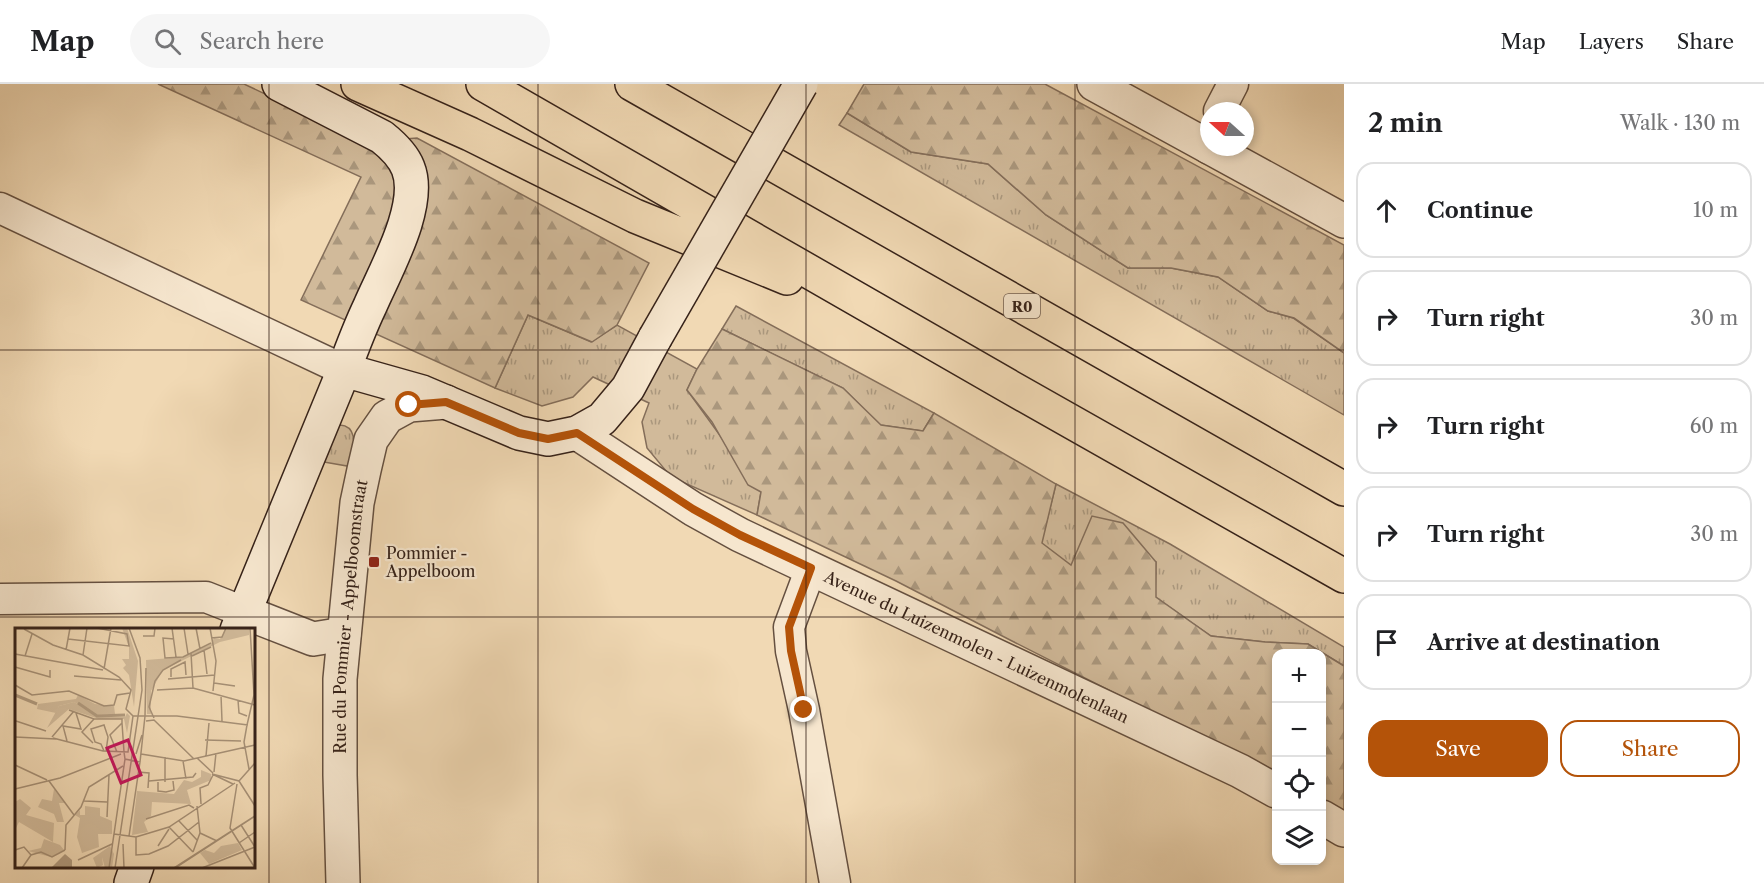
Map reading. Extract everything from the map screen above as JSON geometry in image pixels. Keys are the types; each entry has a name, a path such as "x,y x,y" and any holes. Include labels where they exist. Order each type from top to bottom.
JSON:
{"highway":[{"path":"358,84 470,134 634,216 902,325"},
{"path":"483,84 1344,576"},
{"name":"R0","path":"632,84 1344,489"},
{"path":"678,84 700,122"}],"street":[{"path":"240,621 358,332 405,225 412,186 409,168 394,147 382,136 279,84"},
{"path":"0,208 344,370 422,392 519,433 548,439 577,433 602,419 628,388 801,84"},
{"path":"1094,84 1200,138"},
{"path":"1224,102 1233,84"},
{"path":"1232,156 1344,222"},
{"name":"Rue du Pommier - Appelboomstraat","path":"343,883 340,679 357,503 371,441 387,417 409,405 446,402"},
{"name":"Avenue du Luizenmolen - Luizenmolenlaan","path":"577,433 693,509 740,535 1240,771 1272,789"},
{"path":"811,568 789,627 791,651 835,883"},
{"path":"0,599 206,597 240,621 313,639 344,634"},
{"path":"1326,819 1344,830"},
{"path":"131,883 138,868"}],"green space":[{"path":"158,84 244,84 366,142 417,138 649,263 617,325 592,342 528,315 495,388 301,300 361,177"},
{"path":"864,84 1045,84 1344,245 1344,353 1294,318 1268,311 1218,277 1171,268 1128,268 1046,215 988,164 911,152 847,113"},
{"path":"847,113 911,152 988,164 1046,215 1128,268 1171,268 1218,277 1268,311 1293,318 1344,353 1344,415 839,125"},
{"path":"736,306 934,413 923,431 880,425 843,388 722,329"},
{"path":"528,315 591,342 617,325 697,369 687,390 761,492 757,515 671,477 647,448 642,422 649,403 593,377 573,397 542,406 495,388"},
{"path":"722,329 843,388 881,425 923,431 934,413 1056,484 1042,543 1071,565 1092,516 1123,523 1156,562 1156,597 1211,636 1308,644 1316,649 1272,649 1272,777 1209,741 896,581 757,515 761,492 748,485 712,422 687,390"},
{"path":"340,425 350,430 353,435 353,467 318,461"},
{"path":"1056,484 1170,544 1344,647 1344,666 1326,655 1326,649 1316,649 1308,644 1211,636 1155,597 1156,562 1071,566 1041,544"},
{"path":"1326,655 1344,666 1344,817 1326,806"}],"place":[{"name":"Pommier - Appelboom","path":"374,562"}],"route":[{"path":"409,405 446,402 519,433 548,439 577,433 693,509 740,535 811,568 789,627 791,651 804,710"}]}
